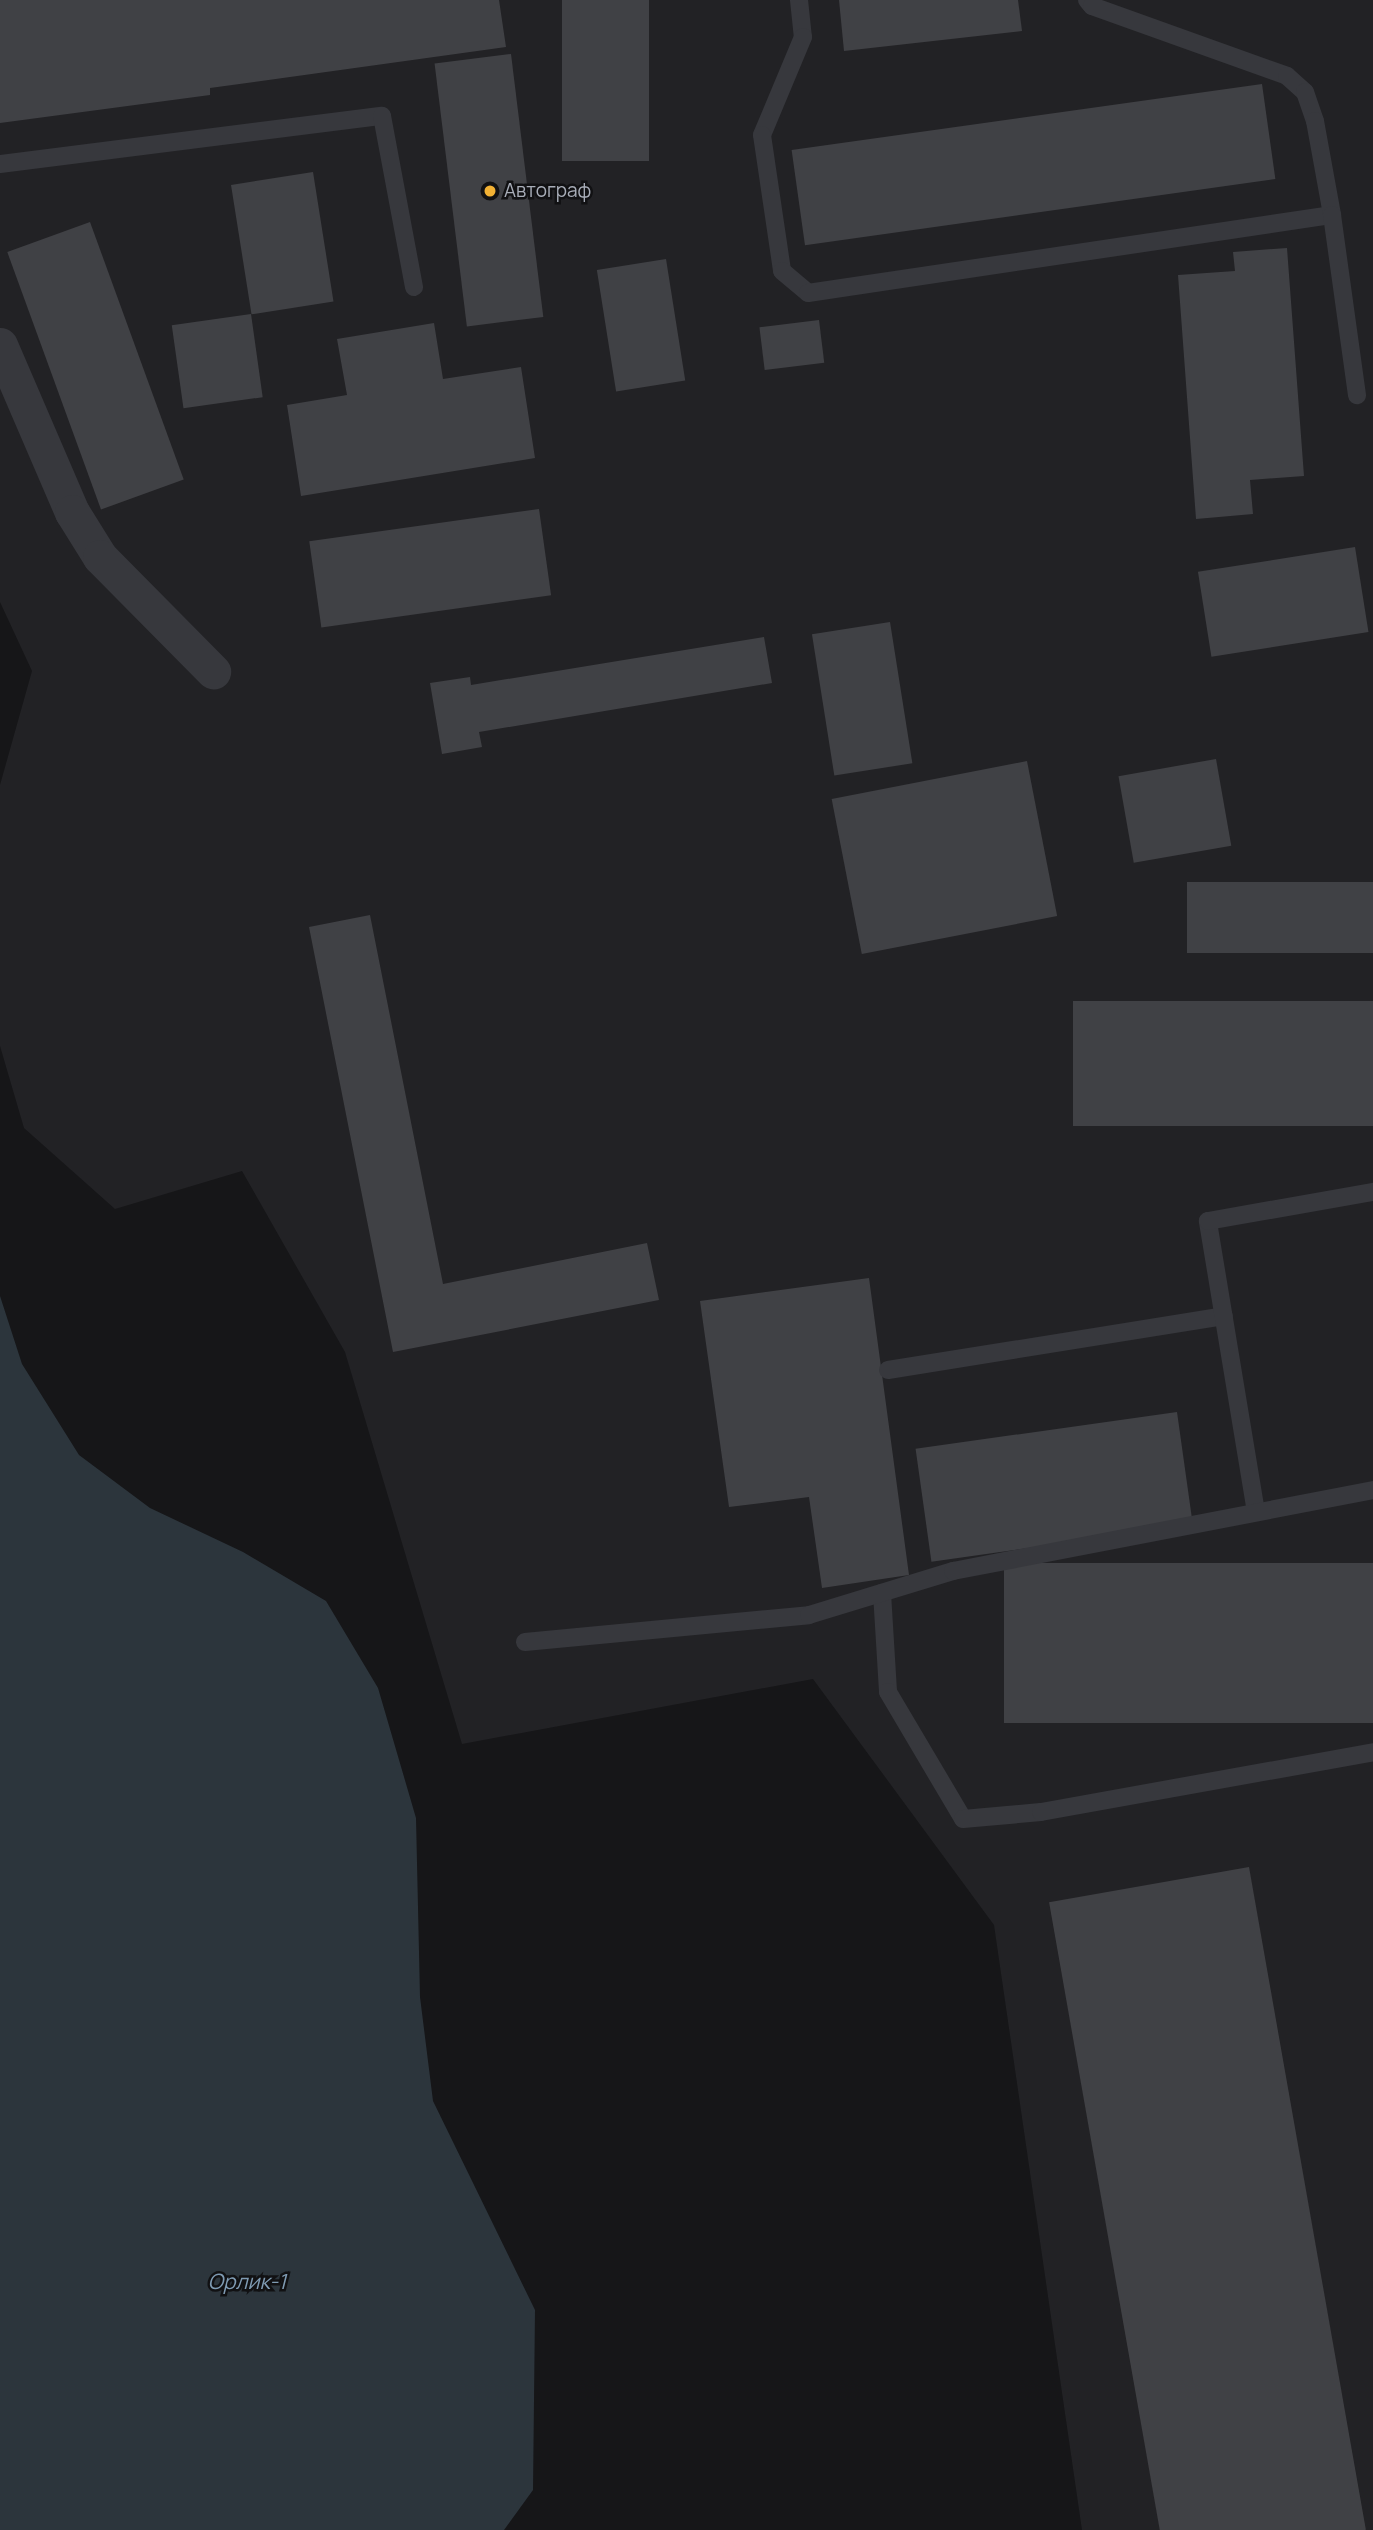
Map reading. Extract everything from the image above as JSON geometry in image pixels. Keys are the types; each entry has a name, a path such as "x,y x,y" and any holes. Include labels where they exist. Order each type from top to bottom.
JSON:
{"street":[{"path":"0,345 72,512 100,557 213,670"}],"lane":[{"path":"799,0 803,37 762,135 782,271 808,293 1332,215"},
{"path":"1087,0 1092,6 1287,76 1305,92 1315,121 1332,215 1357,395"},
{"path":"0,164 382,117 414,286"},
{"path":"1256,1512 1208,1221 1373,1192"},
{"path":"888,1370 1224,1316"},
{"path":"525,1642 808,1615 953,1570 1373,1490"},
{"path":"882,1593 888,1692 963,1819 1041,1812 1373,1752"}],"shaded area":[{"path":"0,0 1373,0 1373,2530 1082,2530 994,1925 813,1679 462,1744 345,1352 242,1171 115,1209 24,1128 0,1046 0,785 32,671 0,602"}],"water":[{"name":"Орлик-1","path":"0,1296 22,1364 79,1455 150,1508 243,1552 326,1601 378,1688 416,1818 420,1997 433,2101 535,2310 533,2490 504,2530 0,2530"}],"building":[{"path":"0,0 499,0 506,47 210,88 210,95 0,123"},
{"path":"562,0 649,0 649,161 562,161"},
{"path":"839,0 1018,0 1022,31 844,51"},
{"name":"Автограф","path":"511,54 543,317 467,326 435,63"},
{"path":"1262,84 1275,179 805,245 792,150"},
{"path":"313,172 333,301 252,314 231,185"},
{"path":"90,222 184,479 101,510 7,252"},
{"path":"1287,248 1304,476 1250,480 1253,514 1196,519 1178,275 1235,271 1233,252"},
{"path":"666,259 685,380 616,391 597,270"},
{"path":"251,314 263,397 183,408 172,325"},
{"path":"819,320 824,363 765,370 759,327"},
{"path":"434,323 443,379 521,367 535,458 301,496 287,405 347,395 337,339"},
{"path":"539,509 551,595 321,627 309,541"},
{"path":"1355,547 1368,632 1211,657 1198,572"},
{"path":"890,622 912,763 834,776 812,634"},
{"path":"764,637 772,683 479,732 482,747 442,754 430,683 470,677 471,685"},
{"path":"1216,759 1231,846 1134,863 1119,776"},
{"path":"1027,761 1057,916 862,954 832,799"},
{"path":"1187,882 1373,882 1373,953 1187,953"},
{"path":"370,915 443,1284 647,1243 659,1300 393,1352 309,927"},
{"path":"1073,1001 1373,1001 1373,1126 1073,1126"},
{"path":"869,1278 909,1575 822,1588 809,1497 729,1507 700,1301"},
{"path":"1177,1412 1193,1525 931,1562 916,1449"},
{"path":"1004,1563 1373,1563 1373,1723 1004,1723"},
{"path":"1249,1867 1366,2530 1160,2530 1049,1902"}],"place":[{"name":"Автограф","path":"490,191"}]}
